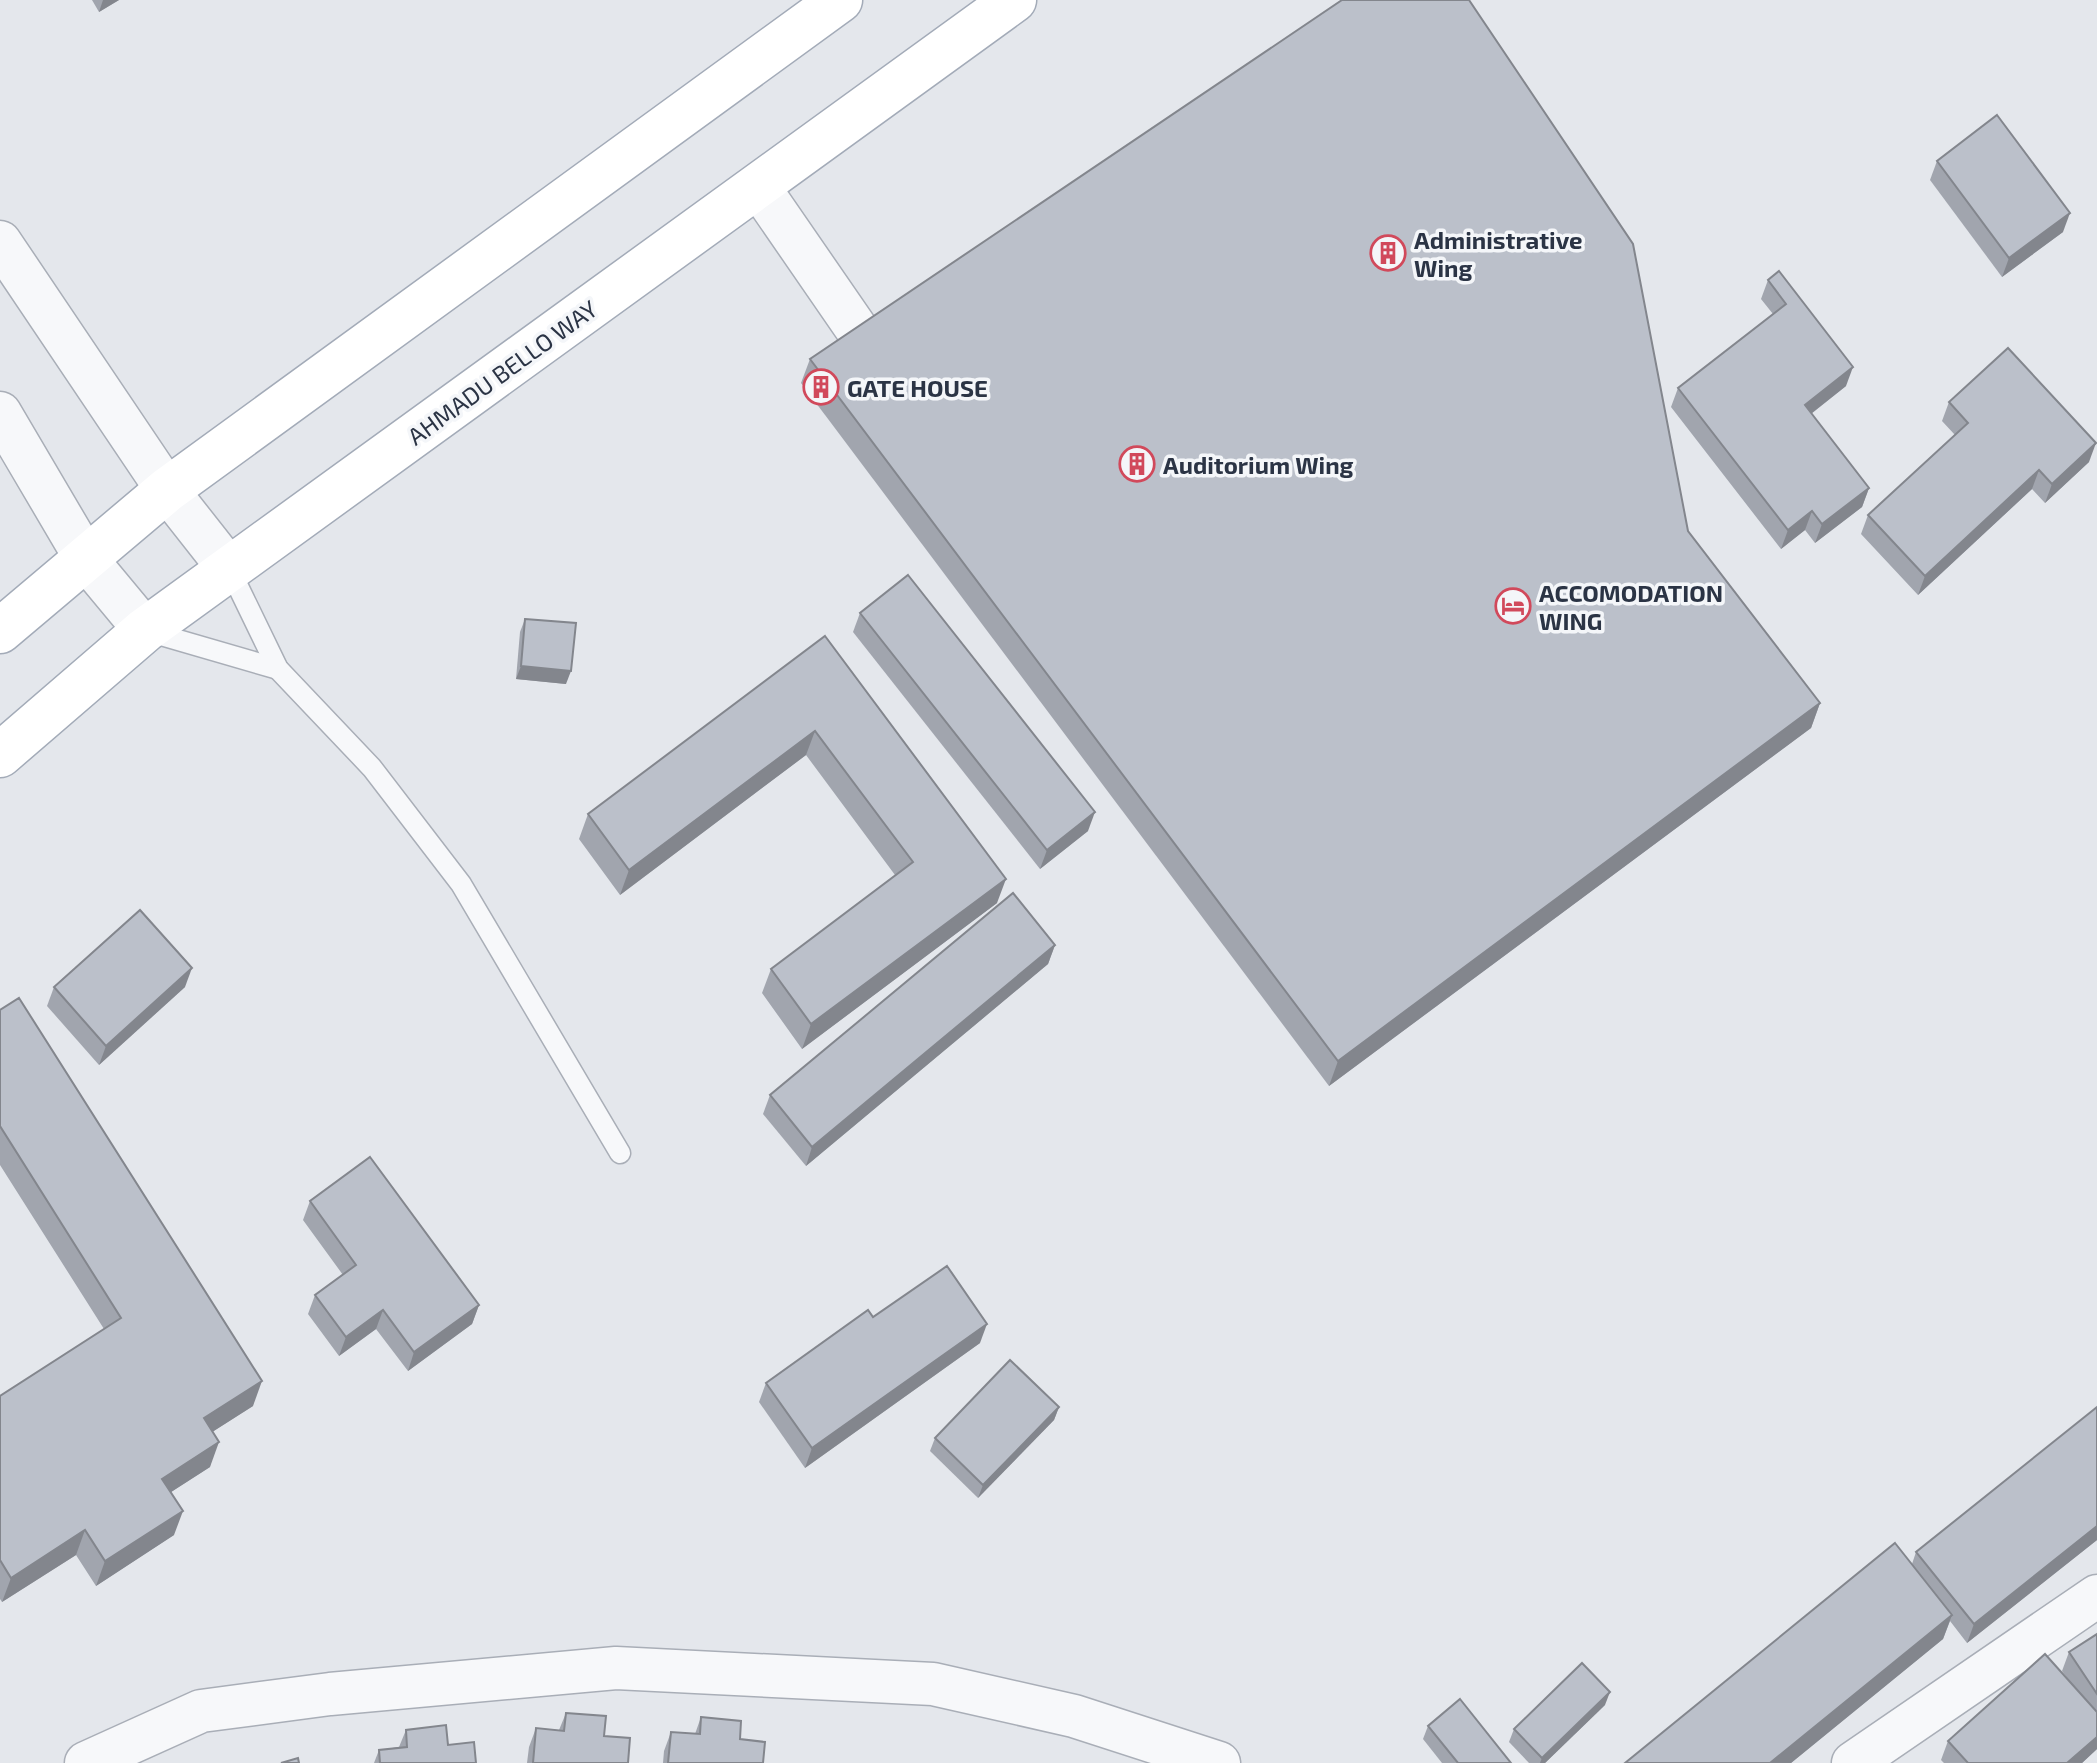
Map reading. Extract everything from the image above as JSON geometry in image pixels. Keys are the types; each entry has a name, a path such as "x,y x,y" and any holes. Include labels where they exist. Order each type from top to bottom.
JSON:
{"main road":[{"path":"0,631 167,490 840,0"},
{"name":"AHMADU BELLO WAY","path":"0,755 145,630 1014,0"}],"street":[{"path":"758,186 865,345 910,402"},
{"path":"0,242 167,490 230,570"},
{"path":"0,413 86,559 145,630"},
{"path":"1853,1763 2097,1596"},
{"path":"86,1763 201,1711 330,1694 616,1668 933,1684 1074,1716 1219,1763"}],"lane":[{"path":"230,570 278,669 372,768 461,884 620,1153"},
{"path":"145,630 278,669"}],"building":[{"path":"1342,0 1469,0 1633,244 1688,531 1820,703 1338,1061 810,359"},
{"path":"1997,115 2070,213 2009,258 1937,161"},
{"path":"1779,271 1853,367 1805,405 1869,488 1822,524 1812,511 1788,530 1678,388 1786,304 1768,280"},
{"path":"2008,348 2096,443 2052,484 2039,470 1925,576 1868,515 1968,423 1949,402"},
{"path":"908,575 1095,812 1047,850 860,613"},
{"path":"525,619 576,623 571,671 521,666"},
{"path":"825,636 1006,879 811,1024 771,969 913,862 815,731 629,870 588,814"},
{"path":"1013,893 1055,945 812,1147 770,1095"},
{"path":"140,910 192,968 106,1046 54,987"},
{"path":"19,998 262,1381 204,1418 219,1442 162,1479 183,1511 105,1561 85,1530 11,1578 0,1560 0,1396 121,1318 0,1126 0,1010"},
{"path":"370,1157 479,1305 414,1352 383,1310 346,1337 315,1295 356,1265 310,1201"},
{"path":"947,1266 987,1324 812,1448 766,1383 868,1310 873,1317"},
{"path":"1010,1360 1059,1407 983,1485 935,1438"},
{"path":"2097,1407 2097,1526 1974,1624 1916,1552"},
{"path":"1895,1543 1952,1615 1770,1763 1625,1763"},
{"path":"2097,1634 2097,1694 2069,1652"},
{"path":"2045,1654 2097,1712 2097,1737 2067,1763 1968,1763 1948,1741"},
{"path":"1582,1663 1610,1692 1542,1758 1514,1729"},
{"path":"1460,1699 1511,1763 1458,1763 1428,1726"},
{"path":"566,1713 606,1716 604,1736 630,1738 628,1763 533,1763 536,1728 564,1731"},
{"path":"701,1717 741,1721 740,1739 765,1742 763,1763 668,1763 671,1732 700,1734"},
{"path":"446,1725 448,1745 474,1742 476,1763 380,1763 379,1750 407,1747 406,1730"},
{"path":"298,1758 299,1763 281,1763"}],"place":[{"name":"Administrative Wing","path":"1388,253"},
{"name":"GATE HOUSE","path":"821,387"},
{"name":"Auditorium Wing","path":"1137,464"},
{"name":"ACCOMODATION WING","path":"1513,606"}]}
